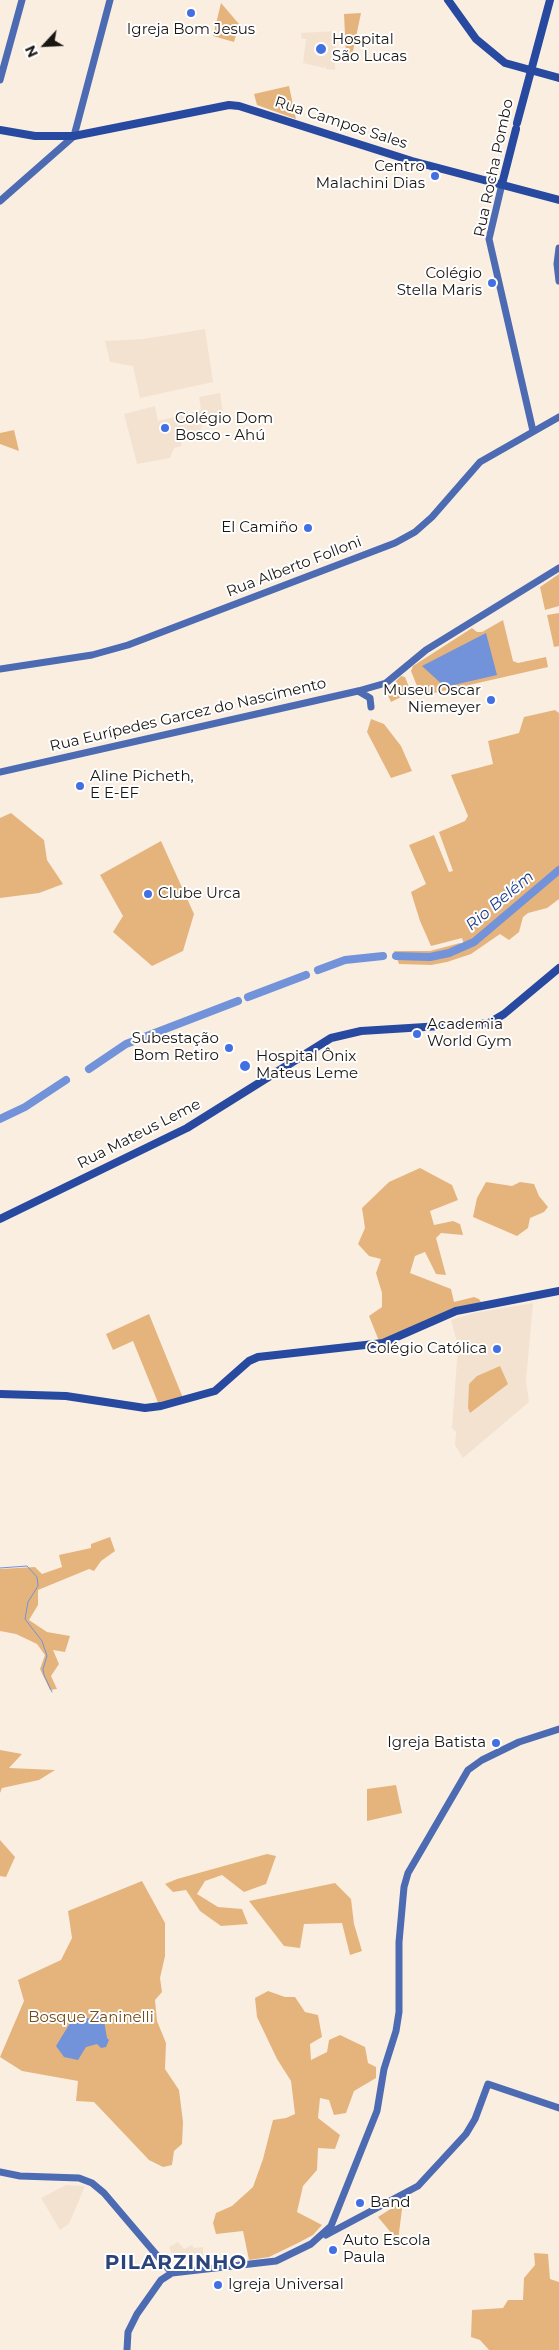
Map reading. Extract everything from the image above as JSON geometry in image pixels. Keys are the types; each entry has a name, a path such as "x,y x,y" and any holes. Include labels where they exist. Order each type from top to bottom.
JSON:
{"main road":[{"path":"0,80 22,0"},
{"path":"0,200 74,136 110,0"},
{"path":"448,0 471,33 505,64 559,78"},
{"name":"Rua Rocha Pombo","path":"533,431 489,239 550,0"},
{"name":"Rua Campos Sales","path":"74,136 229,105 254,109 337,138 559,200"},
{"path":"0,130 35,136 74,136"},
{"path":"559,248 557,264 559,281"},
{"name":"Rua Alberto Folloni","path":"0,669 92,655 128,645 395,543 415,532 432,517 480,462 559,417"},
{"name":"Rua Eurípedes Garcez do Nascimento","path":"0,772 358,691 389,682 405,665 426,650 559,568"},
{"path":"358,691 367,694 371,707"},
{"name":"Rua Mateus Leme","path":"0,1219 187,1128 331,1038 361,1031 489,1022 504,1014 559,968"},
{"path":"0,1394 66,1396 144,1408 162,1406 215,1391 250,1361 258,1357 383,1342 456,1311 559,1290"},
{"path":"328,2230 335,2217 375,2116 384,2068 396,2031 399,2012 399,1942 404,1887 408,1873 468,1770 482,1760 519,1742 559,1729"},
{"path":"172,2272 283,2259 405,2194 422,2182 466,2134 475,2119 488,2084 559,2108"},
{"path":"0,2172 20,2176 79,2178 92,2183 104,2193 130,2226 172,2272"},
{"path":"311,2244 328,2230 344,2225"},
{"path":"127,2350 128,2332 133,2320 160,2280 181,2268 250,2264"},
{"path":"195,2269 212,2265"}],"shaded area":[{"name":"Hospital São Lucas","path":"335,31 336,38 332,39 333,46 336,46 335,70 326,69 325,66 324,68 303,63 306,39 302,39 301,33"},
{"path":"205,329 213,382 140,398 133,366 110,362 105,341 143,339"},
{"name":"Colégio Dom Bosco - Ahú","path":"220,393 224,420 202,425 201,430 182,437 181,446 174,448 170,458 137,464 124,414 155,406 158,421 201,410 199,397"},
{"path":"533,1303 526,1381 529,1402 463,1458 455,1445 456,1432 452,1428 458,1346 451,1320 474,1313"},
{"path":"66,2185 85,2186 69,2224 60,2230 41,2198"},
{"path":"178,2242 184,2249 192,2245 194,2248 203,2247 203,2261 180,2260 171,2252 169,2247"}],"green space":[{"path":"221,3 239,24 234,42 213,36"},
{"path":"361,13 352,56 346,55 344,14"},
{"path":"289,86 296,119 257,105 254,94"},
{"path":"14,430 19,451 0,444 0,433"},
{"path":"559,574 559,606 545,610 540,587"},
{"path":"559,613 559,646 554,647 547,615"},
{"path":"503,620 513,661 518,663 546,657 548,667 421,696 411,671 413,666 472,628 477,632 482,632"},
{"path":"401,676 405,677 411,692 391,702 386,691"},
{"path":"555,710 559,713 559,867 472,941 464,944 462,938 431,946 420,921 411,892 426,884 409,845 434,835 449,872 453,871 439,832 465,821 468,816 451,775 493,764 488,741 519,733 524,717"},
{"path":"371,719 384,724 401,746 412,771 391,778 367,732"},
{"path":"11,813 44,840 47,860 63,884 39,893 0,898 0,818"},
{"name":"Clube Urca","path":"161,841 194,914 183,951 152,966 113,932 123,916 100,875"},
{"path":"559,875 559,899 547,908 528,913 523,917 519,932 509,940 500,934 471,954 447,962 431,965 399,964 394,951 430,951 460,943 464,949 474,944"},
{"path":"420,1168 452,1185 458,1200 430,1211 434,1225 453,1221 460,1224 463,1235 441,1233 436,1238 446,1275 436,1274 425,1252 415,1256 410,1273 451,1289 454,1302 474,1297 481,1302 455,1308 379,1341 369,1316 382,1307 382,1293 376,1273 381,1259 369,1256 358,1244 365,1228 362,1208 389,1182"},
{"path":"486,1182 512,1186 520,1182 534,1184 539,1196 548,1207 544,1212 530,1218 528,1228 517,1236 473,1217 477,1198"},
{"path":"149,1314 183,1398 159,1405 133,1341 113,1350 106,1334"},
{"path":"500,1366 508,1384 470,1413 468,1408 469,1384 477,1376"},
{"path":"110,1537 115,1551 101,1561 94,1571 89,1569 38,1590 38,1605 29,1620 47,1632 70,1636 65,1652 53,1650 59,1664 51,1676 57,1689 50,1690 40,1669 45,1655 37,1644 16,1634 0,1631 0,1569 35,1567 42,1574 62,1567 59,1555 91,1548 91,1544"},
{"path":"0,1750 22,1754 9,1768 55,1770 39,1780 2,1788 0,1793"},
{"path":"396,1785 402,1813 367,1821 367,1789"},
{"path":"0,1840 15,1857 6,1877 0,1876"},
{"path":"267,1854 276,1856 266,1884 244,1892 222,1875 205,1881 197,1894 218,1907 242,1909 248,1924 221,1926 200,1911 186,1890 173,1892 165,1884 177,1879"},
{"name":"Bosque Zaninelli","path":"142,1881 165,1923 165,1956 160,1978 162,1992 155,2000 157,2021 166,2043 165,2069 179,2090 183,2122 182,2144 174,2151 172,2165 163,2167 149,2160 94,2102 76,2101 78,2081 22,2071 0,2057 24,2001 18,1980 61,1960 72,1938 68,1911"},
{"path":"335,1883 351,1899 354,1924 362,1951 350,1955 342,1923 304,1924 300,1948 284,1946 249,1901"},
{"path":"268,1991 285,1997 295,1997 305,2012 318,2015 322,2037 310,2044 311,2060 327,2052 329,2040 340,2035 365,2047 368,2063 376,2067 376,2078 354,2091 346,2113 334,2115 329,2100 320,2098 318,2118 340,2135 335,2149 318,2148 317,2170 303,2186 297,2212 322,2225 313,2235 269,2257 249,2260 243,2231 216,2234 213,2223 216,2213 232,2206 253,2187 263,2159 273,2120 295,2114 291,2081 277,2059 257,2017 255,1998"},
{"path":"403,2201 398,2241 378,2217"},
{"path":"534,2253 548,2254 550,2279 559,2282 559,2350 489,2350 480,2340 471,2337 472,2310 503,2308 508,2300 523,2300 524,2278 535,2265"}],"water":[{"path":"486,633 497,675 445,687 422,666"},
{"path":"99,2011 103,2015 109,2040 106,2047 101,2048 97,2044 86,2047 78,2060 64,2057 56,2046 75,2015 91,2019 94,2013"}],"waterway":[{"name":"Rio Belém","path":"396,956 430,957 449,953 474,942 559,870"},
{"name":"Rio Belém","path":"318,970 345,960 383,956"},
{"name":"Rio Belém","path":"248,997 306,975"},
{"name":"Rio Belém","path":"89,1069 126,1044 238,1001"},
{"name":"Rio Belém","path":"0,1119 25,1107 66,1080"},
{"path":"0,1568 27,1566 37,1577 38,1586 28,1602 25,1619 42,1641 47,1656 43,1669 44,1675 52,1692"}],"place":[{"name":"Igreja Bom Jesus","path":"191,13"},
{"name":"Hospital São Lucas","path":"321,49"},
{"name":"Centro Malachini Dias","path":"435,176"},
{"name":"Colégio Stella Maris","path":"492,283"},
{"name":"Colégio Dom Bosco - Ahú","path":"165,428"},
{"name":"El Camiño","path":"308,528"},
{"name":"Museu Oscar Niemeyer","path":"491,700"},
{"name":"Aline Picheth, E E-EF","path":"80,786"},
{"name":"Clube Urca","path":"148,894"},
{"name":"Academia World Gym","path":"417,1034"},
{"name":"Subestação Bom Retiro","path":"229,1048"},
{"name":"Hospital Ônix Mateus Leme","path":"245,1066"},
{"name":"Colégio Católica","path":"497,1349"},
{"name":"Igreja Batista","path":"496,1743"},
{"name":"Band","path":"360,2203"},
{"name":"Auto Escola Paula","path":"333,2250"},
{"name":"Igreja Universal","path":"218,2285"}],"district":[{"name":"PILARZINHO","path":"176,2263"}]}
